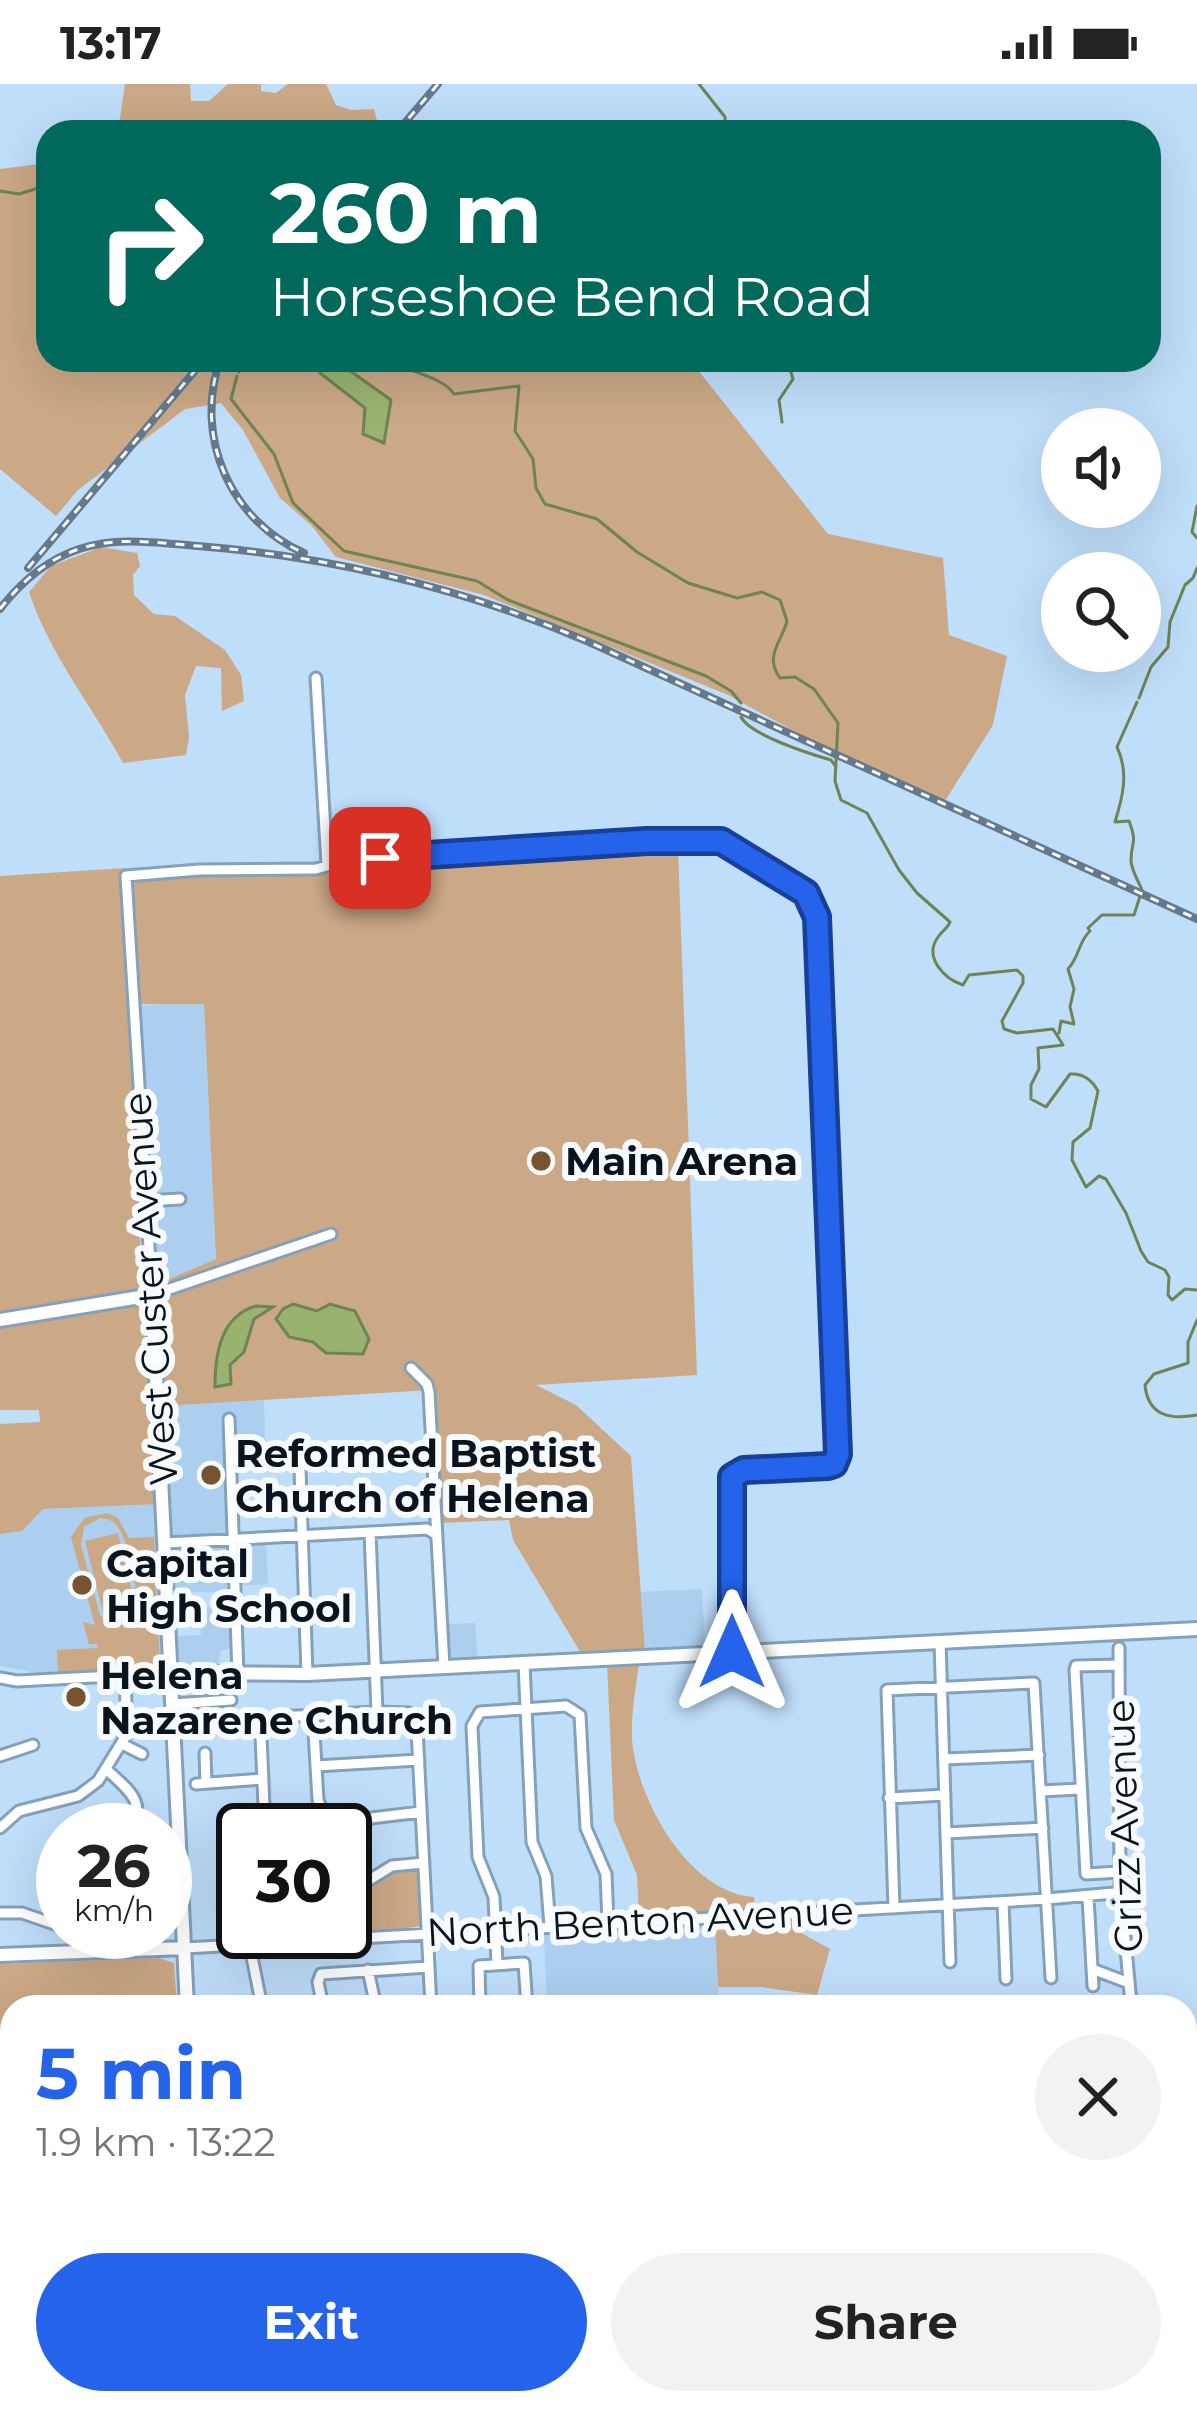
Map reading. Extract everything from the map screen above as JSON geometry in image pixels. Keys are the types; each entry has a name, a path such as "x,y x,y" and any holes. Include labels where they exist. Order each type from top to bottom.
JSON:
{"main road":[{"path":"0,1319 152,1295"},
{"name":"West Custer Avenue","path":"152,1295 178,1803"},
{"path":"172,1673 308,1674 1197,1629"},
{"name":"North Benton Avenue","path":"0,1955 36,1953"},
{"name":"West Custer Avenue","path":"185,1959 186,1995"}],"street":[{"path":"316,678 327,864 355,858 721,841 811,900 817,917 838,1454 828,1466 744,1470 732,1477 732,1652"},
{"name":"West Custer Avenue","path":"152,1295 126,876 316,869 327,864"},
{"path":"144,1201 180,1199"},
{"path":"152,1295 331,1234"},
{"path":"411,1369 428,1384 444,1667"},
{"path":"229,1419 238,1674"},
{"path":"300,1469 308,1674"},
{"path":"166,1543 428,1529 436,1535"},
{"path":"370,1532 376,1712"},
{"path":"940,1642 950,1962"},
{"name":"Grizz Avenue","path":"1119,1648 1120,1872 1131,1995"},
{"path":"524,1663 532,1842 547,1876 550,1926"},
{"path":"1086,1874 1075,1670 1076,1666 1119,1664"},
{"path":"0,1678 17,1682 172,1673"},
{"path":"0,1828 19,1811 90,1789 127,1730 125,1675"},
{"path":"894,1908 887,1690 1034,1683 1051,1978"},
{"path":"173,1704 231,1700"},
{"path":"497,1964 492,1890 478,1857 472,1726 480,1712 566,1706 580,1715 586,1828 607,1874 608,1923"},
{"path":"264,1803 260,1736 264,1724 277,1717 402,1711 415,1720 430,1995"},
{"path":"313,1715 319,1803"},
{"path":"174,1724 230,1721"},
{"path":"122,1744 142,1754"},
{"path":"0,1756 33,1745"},
{"path":"205,1753 201,1784 263,1779"},
{"path":"944,1759 1039,1755"},
{"path":"316,1766 419,1760"},
{"path":"106,1768 137,1803"},
{"path":"1041,1791 1081,1789"},
{"path":"889,1798 945,1796"},
{"path":"372,1818 421,1812"},
{"path":"946,1833 1043,1828"},
{"path":"372,1878 392,1866 424,1862"},
{"path":"1071,1876 1120,1872"},
{"name":"North Benton Avenue","path":"372,1934 1136,1891"},
{"path":"1088,1897 1093,1986"},
{"path":"1003,1902 1006,1979"},
{"path":"0,1913 36,1918"},
{"path":"252,1959 260,1995"},
{"path":"480,1995 479,1966 497,1964 525,1964 526,1995"},
{"path":"321,1995 318,1982 326,1972 429,1967"},
{"path":"1092,1969 1130,1983"},
{"path":"368,1970 373,1995"}],"shaded area":[{"path":"125,84 190,84 191,101 209,101 228,84 261,84 261,91 276,93 288,84 326,84 336,105 374,109 377,120 120,120"},
{"path":"36,164 36,372 700,372 828,534 943,558 949,635 1007,656 993,725 943,804 836,754 728,695 484,595 336,557 311,525 280,498 243,430 221,403 185,409 78,490 56,516 0,469 0,169"},
{"path":"352,372 391,400 384,443 363,434 365,408 320,373"},
{"path":"101,547 137,553 140,566 133,575 134,595 154,614 175,616 225,650 241,675 244,701 222,711 221,668 196,666 185,695 186,755 123,763 38,615 29,592 51,566"},
{"path":"678,849 697,1375 536,1385 576,1405 631,1456 645,1651 582,1655 513,1540 509,1520 439,1523 432,1390 162,1406 155,1285 216,1259 204,1004 140,1004 133,885 147,875"},
{"path":"126,868 142,1291 0,1315 0,876"},
{"path":"204,1003 216,1259 155,1285 140,1005"},
{"path":"141,1300 148,1305 159,1504 43,1509 22,1531 0,1534 0,1424 40,1422 39,1410 0,1410 0,1323"},
{"path":"293,1304 317,1311 330,1304 355,1311 369,1339 363,1354 326,1353 313,1342 289,1337 276,1319"},
{"path":"256,1306 273,1307 254,1319 244,1352 230,1365 231,1384 215,1387 222,1338 235,1318"},
{"path":"264,1400 265,1450 231,1452 233,1536 168,1539 162,1406"},
{"name":"Capital High School","path":"159,1504 165,1665 37,1673 0,1666 0,1511"},
{"path":"107,1513 118,1518 129,1538 154,1537 160,1666 58,1672 57,1650 98,1648 89,1644 83,1622 95,1625 71,1537 84,1518","holes":["100,1518 114,1522 122,1534 135,1584 136,1616 122,1625 100,1615 81,1545 84,1527"]},
{"path":"118,1533 135,1604 103,1612 85,1541"},
{"path":"266,1540 268,1584 237,1586 236,1541"},
{"path":"230,1542 232,1591 172,1593 169,1546"},
{"path":"702,1589 705,1648 645,1651 641,1592"},
{"path":"232,1606 235,1649 221,1650 218,1667 179,1665 174,1636 201,1635 200,1608"},
{"path":"475,1623 478,1661 448,1661 446,1624"},
{"path":"607,1663 639,1663 632,1738 643,1788 655,1814 687,1861 730,1891 754,1897 755,1911 639,1917 637,1875 614,1820"},
{"path":"421,1867 424,1926 372,1932 372,1884 395,1869"},
{"path":"794,1918 796,1930 830,1949 817,1995 718,1987 715,1922"},
{"path":"715,1922 718,1995 546,1995 544,1935 558,1930"},
{"path":"132,1959 174,1963 176,1995 0,1995 0,1964"}],"waterway":[{"path":"699,84 725,120"},
{"path":"0,191 19,194 36,189"},
{"path":"416,372 454,394 519,386 515,431 533,459 536,488 545,504 597,519 637,552 688,583 737,598 762,592 780,600 787,621 774,656 775,670 780,678 795,677 814,689 838,723 835,781 841,800 867,813 899,870 950,922 934,945 938,967 963,985 969,975 1017,970 1023,976 1002,1021 1004,1029 1017,1033 1053,1029 1063,1045 1038,1048 1039,1069 1031,1085 1031,1099 1046,1107 1070,1074 1093,1084 1098,1091 1090,1128 1073,1142 1072,1160 1086,1187 1099,1176 1106,1179 1148,1262 1169,1277 1172,1300 1185,1289 1197,1290"},
{"path":"782,422 779,400 793,379 791,372"},
{"path":"237,376 231,399 274,454 293,503 344,551 477,581 508,600 706,676 741,703"},
{"path":"1197,506 1192,532 1197,538"},
{"path":"1139,698 1151,667 1168,647 1170,622 1197,568"},
{"path":"1059,1033 1061,1021 1074,1024 1070,1007 1074,989 1068,969 1088,928 1102,915 1134,915 1142,890 1132,865 1134,839 1129,821 1115,822 1124,775 1117,747 1137,702"},
{"path":"741,717 768,737 831,760 836,767"},
{"path":"1197,1320 1188,1342 1188,1363 1154,1374 1145,1385 1151,1403 1162,1414 1197,1415"}],"railway":[{"path":"407,120 438,84"},
{"path":"28,568 194,372"},
{"path":"217,372 212,418 224,473 256,520 304,553"},
{"path":"0,609 45,566 79,549 108,543 249,551 397,578 494,606 589,642 1197,919"}],"place":[{"name":"Main Arena","path":"541,1161"},
{"name":"Reformed Baptist Church of Helena","path":"211,1475"},
{"name":"Capital High School","path":"82,1585"},
{"name":"Helena Nazarene Church","path":"76,1697"}],"route":[{"path":"380,858 647,841 721,841 811,900 817,917 838,1459 828,1466 744,1470 732,1477 732,1652"}]}
